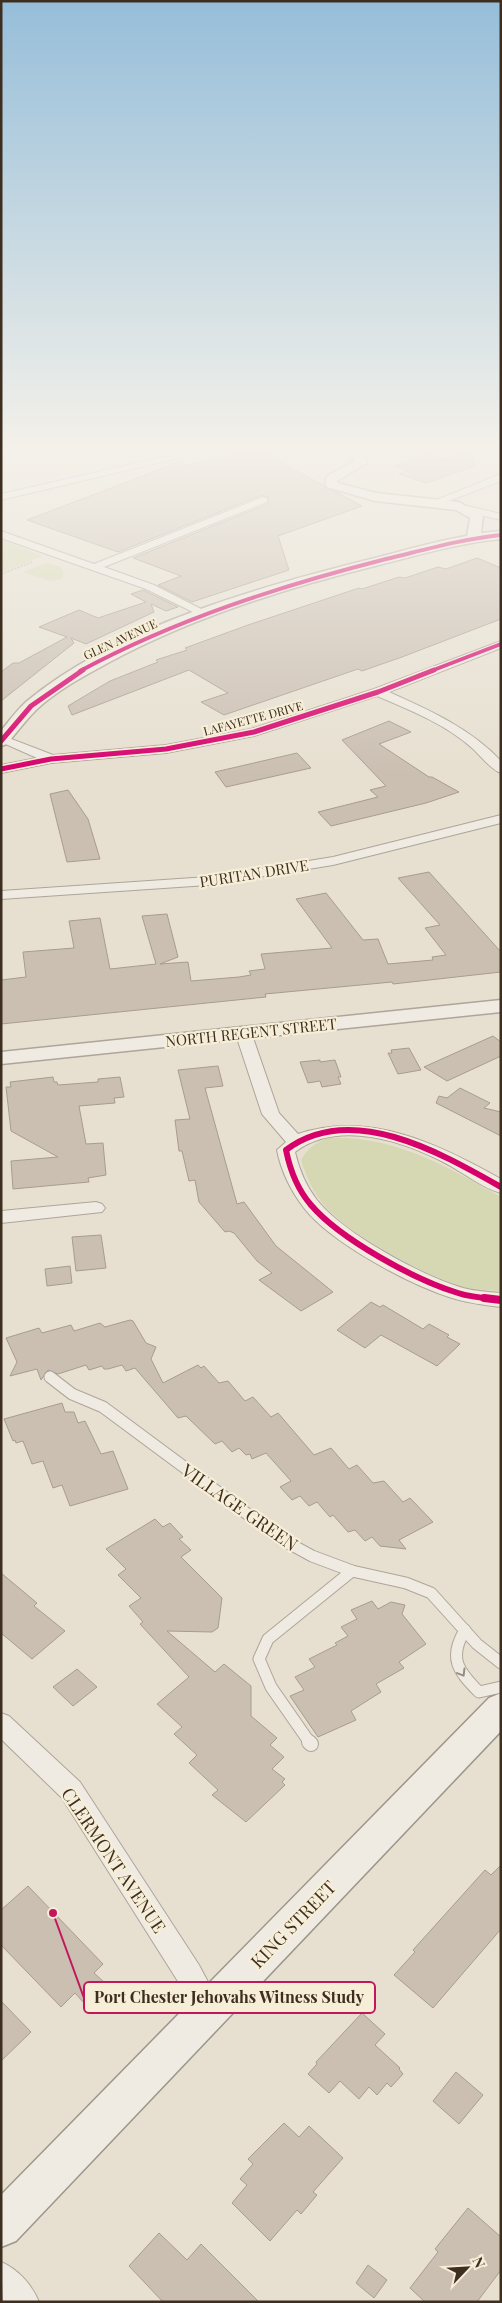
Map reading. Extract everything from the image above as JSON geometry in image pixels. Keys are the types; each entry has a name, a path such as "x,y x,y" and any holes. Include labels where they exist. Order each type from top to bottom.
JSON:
{"main road":[{"name":"KING STREET","path":"1,2226 501,1708"}],"street":[{"path":"69,558 150,587 204,615"},
{"path":"95,568 119,558"},
{"name":"GLEN AVENUE","path":"2,740 24,713 40,698 88,666 122,648 204,615 284,587 390,558"},
{"name":"LAFAYETTE DRIVE","path":"1,769 51,759 128,754 201,744 262,730 378,692 501,644"},
{"path":"378,692 437,719 458,731 491,757 501,768"},
{"name":"LAFAYETTE DRIVE","path":"2,740 51,759"},
{"name":"PURITAN DRIVE","path":"1,895 208,882 333,861 501,818"},
{"name":"NORTH REGENT STREET","path":"1,1058 501,1006"},
{"path":"243,1032 271,1114 294,1140"},
{"path":"501,1187 447,1157 415,1144 388,1136 342,1130 317,1133 294,1140 286,1150 288,1163 297,1184 312,1207 346,1235 388,1260 452,1291 477,1298 501,1300"},
{"path":"1,1217 96,1208"},
{"name":"CLERMONT AVENUE","path":"1,1724 71,1790 189,1974 209,2010"},
{"path":"1,2277 24,2302"}],"lane":[{"name":"VILLAGE GREEN","path":"50,1377 72,1394 103,1408 281,1539 312,1556 352,1571 406,1583 431,1593 477,1644 501,1663"},
{"path":"311,1744 271,1687 259,1659 268,1639 352,1571"},
{"path":"465,1630 457,1641 454,1651 457,1664 466,1680 479,1692 501,1688"}],"path":[{"path":"1,574 38,559"}],"green space":[{"path":"1,558 37,558 1,572"},
{"path":"47,563 61,567 64,573 62,579 50,581 23,572"},
{"path":"328,1138 352,1138 397,1147 460,1174 501,1197 501,1291 461,1287 425,1272 375,1245 334,1215 313,1190 301,1160 312,1146"}],"building":[{"path":"134,558 285,558 289,570 192,602 158,585 181,576"},
{"path":"476,558 501,568 501,619 362,671 358,669 224,715 201,702 228,693 189,670 72,715 68,706 110,681 158,662 156,660 187,650 185,648 248,625 359,588 362,589 399,577 405,578 438,567 446,569"},
{"path":"143,590 178,607 166,611 151,604 154,612 86,644 71,638 74,643 1,701 1,672 13,663 19,663 67,637 39,627 79,610 98,618 146,602 131,594"},
{"path":"389,721 411,732 379,744 429,777 459,792 426,803 331,826 318,812 378,797 370,790 386,786 342,740"},
{"path":"297,753 311,768 226,787 215,772"},
{"path":"68,790 88,819 100,859 67,862 50,794"},
{"path":"429,872 501,952 501,972 393,984 392,982 265,994 266,997 1,1024 1,980 26,977 23,952 74,948 69,921 100,918 110,969 156,964 142,916 167,914 178,957 160,964 188,962 191,981 239,977 251,975 249,971 265,969 261,954 332,948 296,899 326,893 363,940 378,939 388,964 433,960 432,957 446,955 425,928 440,925 398,878"},
{"path":"493,1036 501,1042 501,1056 447,1081 424,1067"},
{"path":"409,1048 421,1070 398,1074 388,1053 392,1053 391,1050"},
{"path":"320,1060 320,1062 335,1060 341,1077 338,1077 341,1084 322,1087 320,1081 308,1083 300,1062"},
{"path":"218,1066 223,1086 205,1088 237,1204 244,1202 276,1246 333,1292 301,1311 259,1280 272,1273 257,1261 234,1233 225,1232 199,1202 195,1180 189,1181 182,1151 179,1151 175,1120 190,1119 178,1070"},
{"path":"53,1077 54,1082 57,1082 58,1085 98,1082 98,1079 120,1077 124,1097 114,1098 115,1103 79,1106 86,1144 103,1143 106,1175 88,1178 89,1182 13,1189 11,1161 58,1157 11,1131 6,1087 11,1087 10,1082"},
{"path":"460,1088 490,1103 484,1108 501,1112 501,1136 436,1103 439,1096 447,1098"},
{"path":"101,1235 106,1268 76,1271 72,1237"},
{"path":"70,1266 72,1283 47,1286 45,1269"},
{"path":"371,1302 380,1307 383,1305 423,1329 429,1324 449,1335 447,1337 460,1344 437,1366 381,1335 365,1348 337,1330"},
{"path":"130,1320 133,1321 146,1343 156,1347 151,1359 163,1383 198,1365 201,1368 204,1366 219,1383 228,1381 245,1401 253,1397 271,1417 278,1413 314,1455 331,1448 349,1469 357,1465 373,1483 384,1481 403,1502 410,1498 433,1522 399,1540 406,1549 380,1546 372,1537 365,1541 355,1530 348,1532 333,1515 330,1517 317,1502 309,1506 300,1496 292,1500 280,1487 291,1481 266,1453 252,1459 250,1454 246,1455 239,1448 232,1452 222,1441 215,1444 186,1416 178,1418 135,1368 126,1371 122,1365 108,1369 104,1369 102,1366 89,1370 86,1365 58,1374 48,1370 41,1380 37,1369 10,1376 17,1362 6,1338 39,1328 42,1333 71,1325 74,1331 100,1323 105,1327"},
{"path":"62,1403 65,1412 74,1412 78,1423 85,1421 101,1454 113,1451 128,1489 70,1506 62,1485 53,1488 43,1461 32,1464 23,1441 16,1443 15,1440 13,1441 4,1419"},
{"path":"155,1519 163,1527 170,1523 183,1537 179,1539 191,1550 181,1557 222,1598 218,1628 212,1632 167,1631 215,1672 224,1664 251,1686 251,1716 277,1738 270,1745 284,1757 272,1769 285,1779 282,1782 285,1785 246,1822 212,1795 218,1790 189,1763 197,1755 174,1734 182,1727 157,1704 189,1677 140,1624 143,1622 129,1606 141,1598 118,1575 126,1569 106,1549"},
{"path":"1,1573 37,1603 34,1606 65,1631 32,1659 1,1633"},
{"path":"372,1601 378,1609 391,1602 405,1605 402,1614 426,1644 399,1662 404,1668 376,1684 381,1692 351,1711 356,1720 318,1737 290,1696 304,1690 295,1677 315,1667 309,1659 337,1645 335,1643 348,1636 341,1627 357,1619 351,1610"},
{"path":"77,1669 97,1687 73,1706 53,1687"},
{"path":"501,1865 501,1929 433,2008 394,1975 415,1952 413,1950 485,1870 491,1875"},
{"path":"28,1886 103,1964 94,1973 105,1983 84,2003 75,1993 61,2007 1,1945 1,1910"},
{"path":"1,2001 31,2032 1,2061"},
{"path":"362,2013 385,2034 375,2045 400,2068 403,2074 391,2087 387,2083 377,2095 369,2087 359,2099 340,2081 329,2093 308,2074 317,2064 316,2062"},
{"path":"456,2072 483,2095 459,2124 433,2101"},
{"path":"284,2123 299,2137 309,2126 343,2158 313,2192 317,2195 301,2214 297,2210 270,2241 232,2203 247,2185 240,2179 253,2164 248,2159"},
{"path":"468,2208 501,2237 501,2270 477,2302 425,2302 410,2288 438,2252 435,2249"},
{"path":"159,2233 187,2260 201,2244 259,2302 163,2302 129,2266"},
{"path":"368,2265 387,2280 374,2298 356,2283"}],"cycle path":[{"path":"1,741 31,706 74,675 126,647 184,621 245,600 304,581 389,558"},
{"path":"1,769 51,759 166,749 254,732 378,692 501,644"},
{"path":"501,1187 454,1160 430,1149 388,1136 365,1132 342,1130 320,1132 301,1139 286,1150 292,1172 311,1205 322,1217 356,1242 397,1266 436,1285 464,1295 501,1300"}],"place":[{"name":"Port Chester Jehovahs Witness Study","path":"53,1913"}]}
